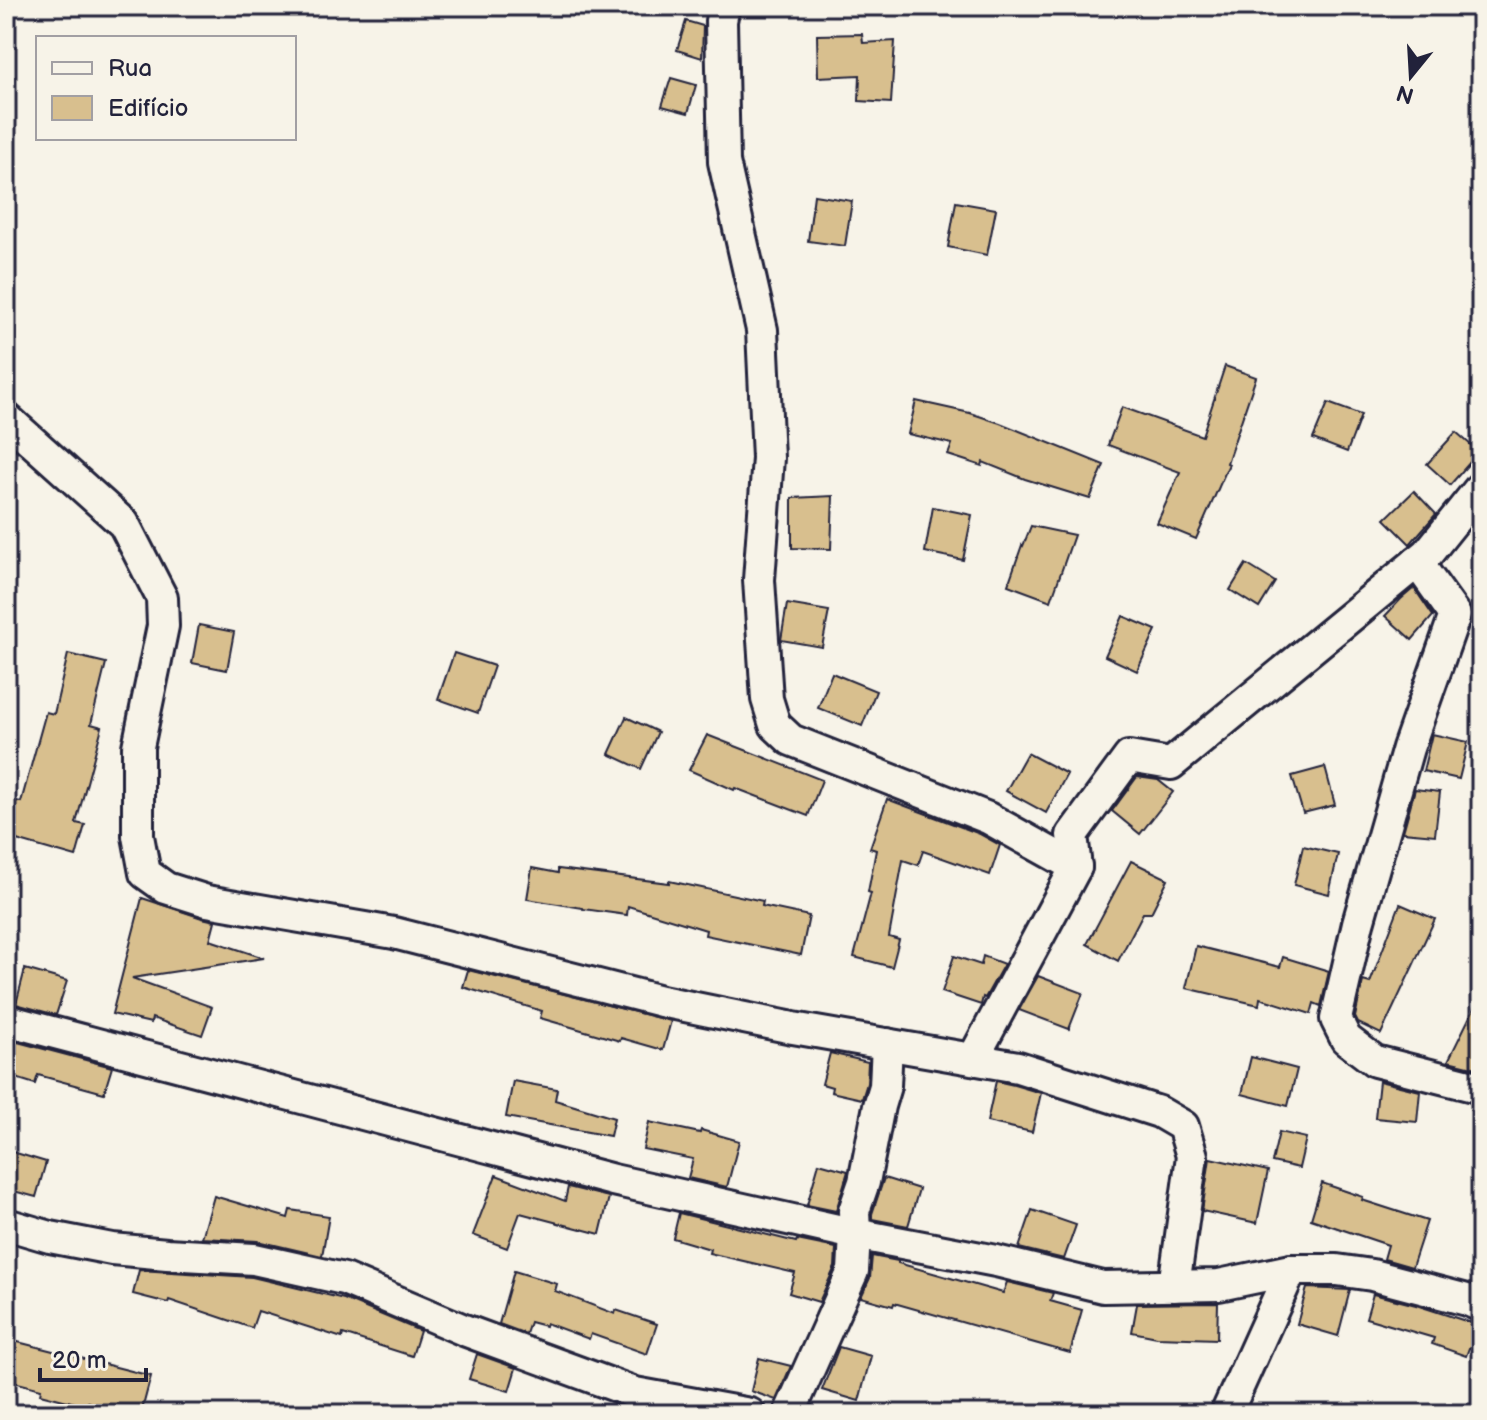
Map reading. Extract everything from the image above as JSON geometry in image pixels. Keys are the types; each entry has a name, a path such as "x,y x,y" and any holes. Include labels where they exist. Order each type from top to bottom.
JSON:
{"street":[{"path":"724,6 721,21 724,162 762,330 768,458 759,580 767,699 775,725 791,740 988,818 1076,867"},
{"path":"6,418 124,524 162,598 163,626 138,747 138,836 145,873 166,888 207,901 394,933 661,1001 793,1028 1018,1067 1159,1112 1183,1126 1192,1156 1174,1286"},
{"path":"973,1059 1076,867 1072,835 1129,757 1171,764 1428,553 1481,487"},
{"path":"1417,562 1455,615 1408,748 1358,923 1336,1019 1346,1039 1375,1061 1481,1088"},
{"path":"6,1020 613,1180 855,1234 996,1261 1103,1287 1219,1285 1291,1270 1337,1270 1476,1299"},
{"path":"789,1414 853,1271 854,1211 864,1182 885,1086 887,1044"},
{"path":"6,1224 50,1237 112,1249 254,1259 344,1279 632,1404 750,1414"},
{"path":"1226,1414 1291,1270"}],"building":[{"path":"686,21 703,26 702,58 677,50"},
{"path":"862,34 863,43 895,41 891,103 859,101 860,75 818,77 817,35"},
{"path":"671,78 696,85 688,113 662,106"},
{"path":"814,195 852,201 845,246 808,241"},
{"path":"956,202 996,209 987,255 948,247"},
{"path":"1225,366 1256,377 1229,464 1196,539 1157,523 1180,472 1108,445 1122,407 1202,436"},
{"path":"916,401 1000,423 1104,465 1090,499 983,462 982,466 948,455 952,444 908,434"},
{"path":"1328,403 1361,415 1347,452 1313,439"},
{"path":"1456,432 1479,452 1450,485 1427,464"},
{"path":"1414,491 1436,514 1410,544 1385,519"},
{"path":"833,496 831,549 792,548 792,498"},
{"path":"933,507 972,515 963,560 925,552"},
{"path":"1031,526 1074,535 1051,601 1008,585"},
{"path":"1246,564 1275,582 1259,608 1230,590"},
{"path":"1414,588 1433,616 1412,640 1385,616"},
{"path":"787,604 829,611 822,647 781,640"},
{"path":"1123,616 1156,630 1137,671 1105,656"},
{"path":"199,625 234,632 227,670 192,663"},
{"path":"454,653 494,666 478,713 438,699"},
{"path":"68,654 106,663 91,724 102,727 76,823 85,825 76,857 6,837 6,799 21,802 46,712 54,714"},
{"path":"832,673 876,691 862,726 818,708"},
{"path":"626,717 658,732 641,769 609,754"},
{"path":"1432,734 1468,742 1459,779 1423,771"},
{"path":"707,735 822,780 808,816 734,790 689,770"},
{"path":"1027,753 1067,774 1046,813 1006,791"},
{"path":"1325,767 1335,805 1303,813 1292,776"},
{"path":"1137,777 1158,780 1173,792 1140,834 1112,811"},
{"path":"1415,789 1440,792 1435,835 1403,832"},
{"path":"887,799 980,834 1000,845 990,875 923,851 918,865 903,860 889,937 899,940 892,967 854,957 871,893 868,892 876,850 870,848"},
{"path":"1303,846 1338,854 1329,894 1294,885"},
{"path":"1131,861 1168,879 1151,913 1143,913 1118,961 1087,944"},
{"path":"532,868 558,873 558,869 669,881 763,901 762,906 809,916 801,955 705,935 706,930 628,906 627,915 527,899"},
{"path":"142,898 215,921 210,940 264,958 132,978 212,1007 202,1035 152,1018 151,1023 112,1014"},
{"path":"1400,904 1435,919 1381,1034 1358,1023 1355,1017 1363,981 1370,983"},
{"path":"1196,946 1280,967 1283,957 1329,971 1321,1006 1314,1003 1311,1014 1260,998 1259,1005 1186,988"},
{"path":"954,956 981,965 983,956 1004,964 981,1005 942,992"},
{"path":"25,969 67,981 56,1015 16,1004"},
{"path":"468,970 671,1021 663,1050 540,1018 542,1011 463,987"},
{"path":"1038,976 1083,993 1069,1029 1019,1010"},
{"path":"1481,994 1481,1069 1448,1061"},
{"path":"10,1040 112,1067 104,1093 38,1075 35,1084 6,1075"},
{"path":"830,1053 868,1062 862,1099 831,1092 832,1087 822,1084"},
{"path":"1251,1057 1297,1069 1288,1106 1242,1094"},
{"path":"513,1081 557,1089 555,1100 614,1118 610,1136 506,1117"},
{"path":"996,1081 1041,1093 1032,1132 987,1122"},
{"path":"1379,1081 1420,1091 1417,1122 1375,1118"},
{"path":"649,1122 700,1133 701,1130 739,1141 727,1187 688,1178 693,1159 643,1149"},
{"path":"1279,1132 1306,1138 1299,1168 1272,1162"},
{"path":"6,1150 46,1162 36,1197 6,1189"},
{"path":"1210,1158 1268,1171 1257,1223 1202,1211"},
{"path":"819,1163 848,1171 836,1211 807,1205"},
{"path":"496,1175 565,1201 568,1187 609,1197 600,1234 520,1213 507,1248 473,1235"},
{"path":"884,1178 919,1189 908,1226 872,1219"},
{"path":"1322,1183 1427,1221 1412,1267 1384,1259 1388,1245 1311,1219"},
{"path":"214,1196 288,1218 290,1210 329,1216 322,1256 258,1241 202,1238"},
{"path":"1032,1210 1076,1225 1064,1259 1019,1248"},
{"path":"679,1213 796,1242 836,1248 835,1267 819,1302 789,1293 795,1273 709,1253 710,1249 673,1238"},
{"path":"872,1256 1003,1293 1007,1282 1053,1293 1050,1301 1082,1310 1070,1353 894,1303 893,1306 861,1297 870,1278"},
{"path":"139,1270 252,1277 344,1299 420,1331 412,1356 258,1311 252,1328 169,1300 168,1303 133,1294"},
{"path":"514,1271 557,1284 555,1291 615,1314 616,1310 657,1324 647,1354 591,1334 589,1339 546,1323 545,1326 530,1322 526,1334 499,1324"},
{"path":"1307,1288 1350,1290 1338,1336 1297,1324"},
{"path":"1373,1294 1478,1325 1471,1348 1466,1356 1432,1344 1434,1338 1366,1318"},
{"path":"1218,1303 1217,1339 1157,1337 1132,1332 1137,1304"},
{"path":"6,1339 151,1376 141,1414 88,1402 87,1406 40,1394 41,1389 6,1380"},
{"path":"839,1347 871,1356 859,1401 822,1390"},
{"path":"477,1354 516,1368 509,1391 469,1379"},
{"path":"759,1358 791,1366 776,1400 751,1391"}]}
